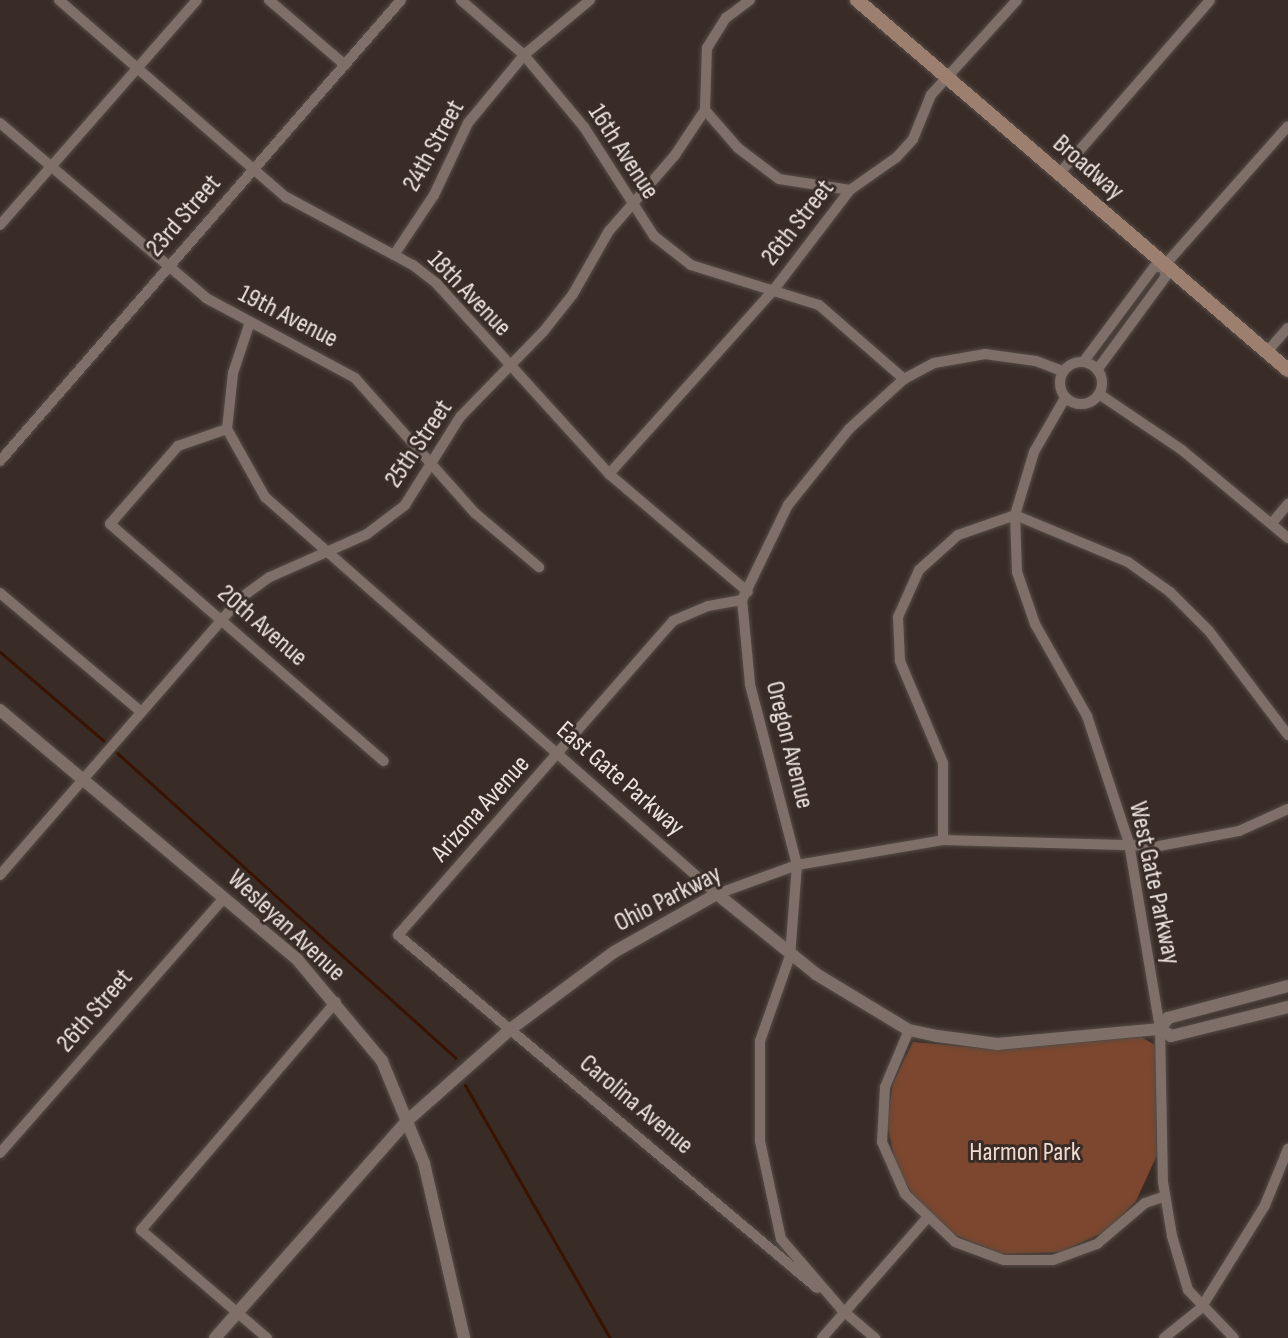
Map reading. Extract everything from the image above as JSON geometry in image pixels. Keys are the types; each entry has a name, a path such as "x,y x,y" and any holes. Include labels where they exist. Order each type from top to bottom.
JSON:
{"main road":[{"name":"Broadway","path":"857,0 1163,267 1288,370"}],"street":[{"name":"18th Avenue","path":"59,0 253,169 315,216 394,255 437,284 506,366 609,474 745,596"},
{"path":"0,225 197,0"},
{"path":"269,0 345,65"},
{"name":"23rd Street","path":"0,461 401,0"},
{"name":"16th Avenue","path":"461,0 524,55 584,127 631,206 654,236 691,265 819,305 904,379"},
{"name":"24th Street","path":"394,255 434,195 468,123 524,55 590,0"},
{"path":"750,0 726,18 707,48 705,110 738,148 779,179 850,190"},
{"name":"26th Street","path":"609,474 772,292 850,190 897,157 913,139 931,95 1017,0"},
{"path":"1059,174 1210,0"},
{"name":"25th Street","path":"0,875 221,619 270,577 328,553 388,521 405,505 460,417 563,307 609,231 658,180 705,110"},
{"name":"19th Avenue","path":"0,123 169,267 249,325 355,378 391,413 429,463 475,513 539,567"},
{"path":"745,596 788,505 849,429 904,379 934,363 985,354 1036,361 1062,371 1084,361 1154,267 1163,267 1288,126"},
{"path":"1097,370 1166,276 1163,267"},
{"path":"227,429 233,373 249,325"},
{"path":"1266,353 1288,328"},
{"path":"1062,371 1059,385 1065,398 1083,404 1099,394 1102,380 1097,370 1084,361"},
{"path":"1099,394 1182,450 1288,538"},
{"name":"West Gate Parkway","path":"1065,398 1034,452 1015,515 1017,572 1035,624 1087,716 1129,843 1160,1029 1165,1196 1179,1264 1201,1308 1234,1338"},
{"name":"20th Avenue","path":"227,429 178,446 110,524 384,761"},
{"name":"East Gate Parkway","path":"227,429 265,497 328,553 790,956 909,1030 997,1044 1160,1029 1171,1036 1286,1009"},
{"path":"1272,523 1288,504"},
{"path":"943,840 943,763 900,661 898,617 919,570 928,561 958,535 1015,515 1128,562 1170,592 1209,631 1288,735"},
{"path":"0,593 140,711"},
{"name":"Arizona Avenue","path":"398,935 559,755 673,621 745,596"},
{"name":"Oregon Avenue","path":"745,596 750,684 797,865 790,956 760,1041 760,1141 781,1239 844,1312"},
{"name":"Wesleyan Avenue","path":"0,710 296,958 336,1002 382,1061 409,1119 464,1338"},
{"name":"Ohio Parkway","path":"215,1338 409,1119 512,1028 614,952 717,894 797,865 943,840 1159,846 1239,831 1288,809"},
{"name":"26th Street","path":"0,1153 224,898"},
{"name":"Carolina Avenue","path":"398,935 512,1028 875,1338"},
{"name":"East Gate Parkway","path":"1160,1029 1168,1018 1288,986"},
{"path":"267,1338 141,1230 336,1002"},
{"path":"909,1030 885,1087 882,1142 897,1180 926,1219 975,1253 1017,1262 1044,1262 1097,1244 1145,1203 1165,1196"},
{"path":"1164,1338 1201,1308 1265,1205 1288,1149"},
{"path":"822,1338 926,1219"}],"green space":[{"name":"Harmon Park","path":"1141,1037 1155,1045 1157,1155 1136,1201 1106,1231 1061,1252 1002,1254 950,1233 911,1192 896,1165 887,1123 893,1083 913,1042 1000,1050"}],"waterway":[{"path":"0,652 104,741"},
{"path":"116,752 456,1058"},
{"path":"465,1085 610,1338"}]}
